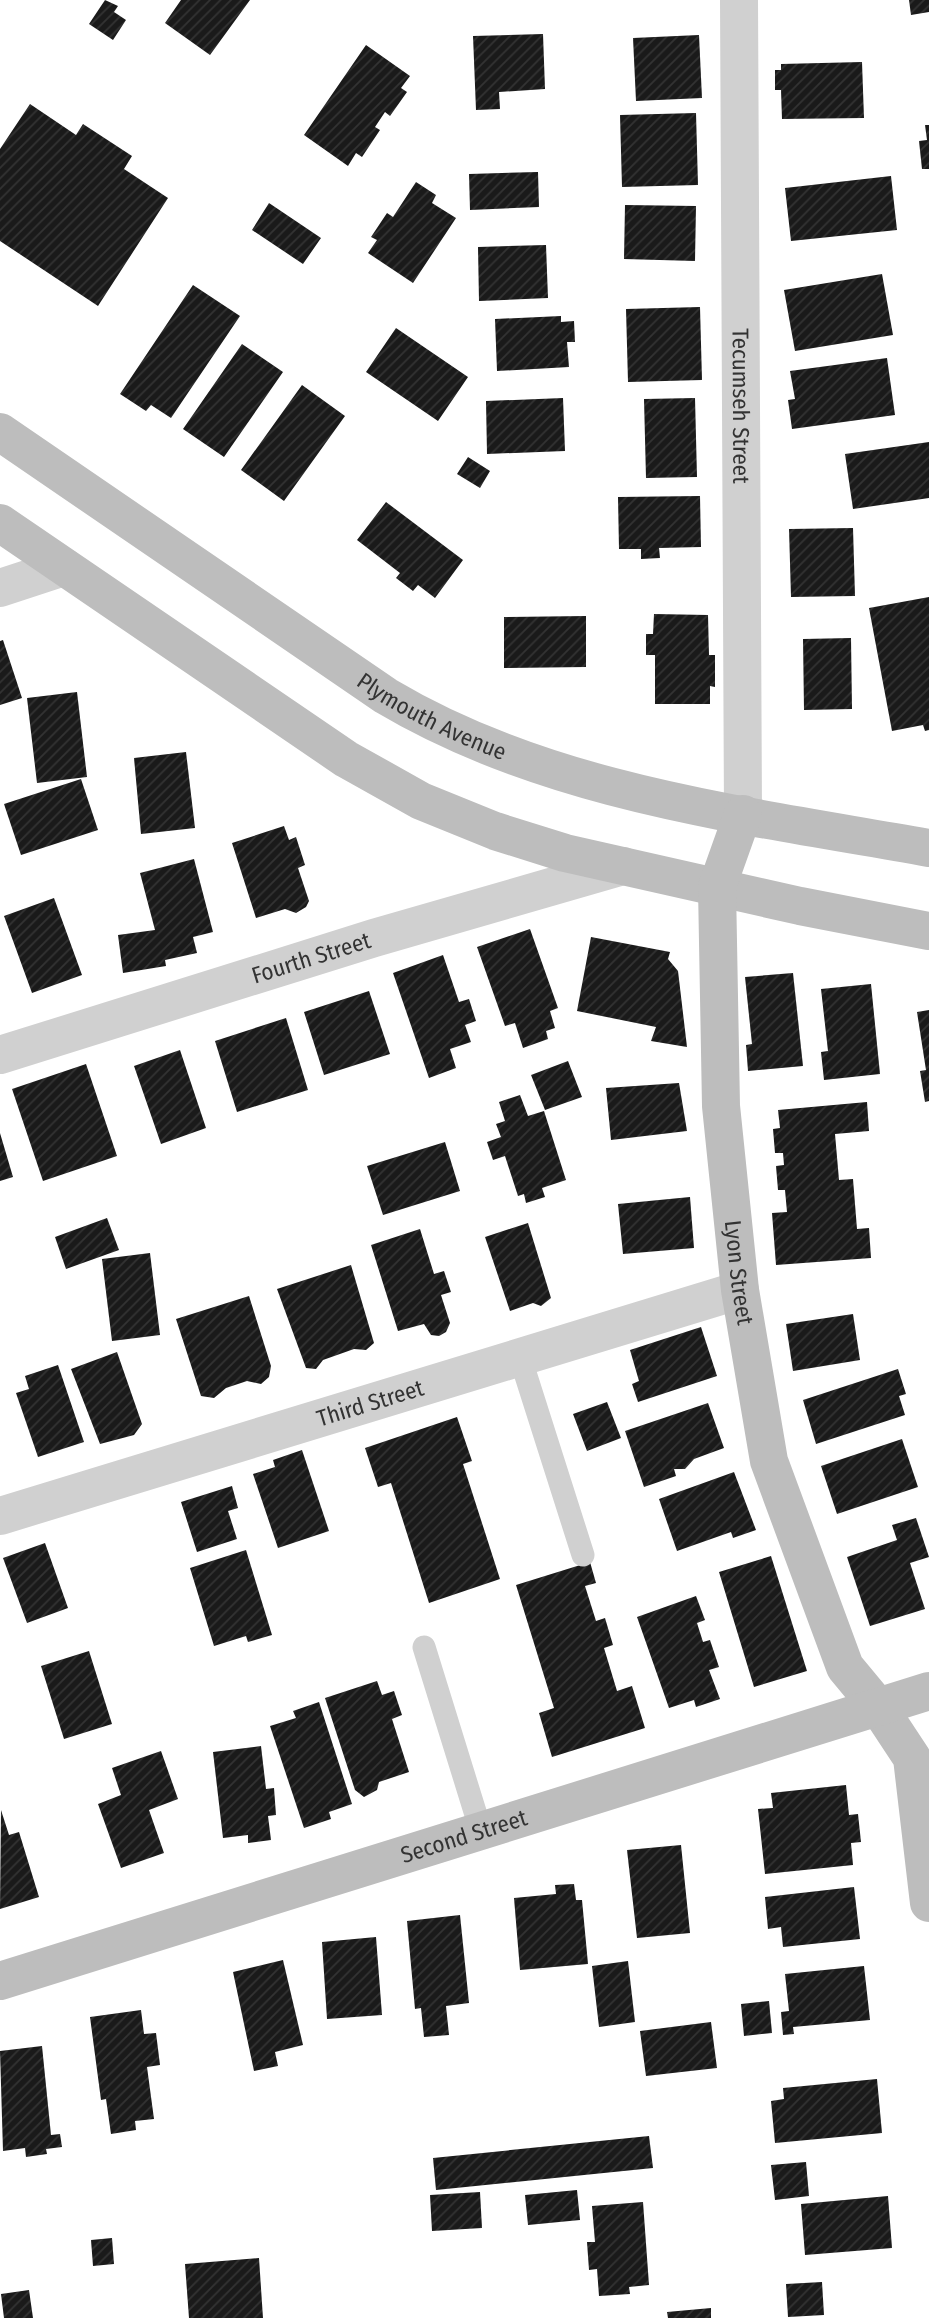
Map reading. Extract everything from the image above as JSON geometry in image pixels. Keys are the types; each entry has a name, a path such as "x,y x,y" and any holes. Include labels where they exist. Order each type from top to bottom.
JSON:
{"street":[{"name":"Tecumseh Street","path":"739,0 743,814"},
{"name":"Plymouth Avenue","path":"0,432 418,715 485,747 552,771 743,814 929,848"},
{"path":"0,523 299,728 384,782 495,831 623,866 929,931"},
{"path":"0,588 64,567"},
{"name":"Lyon Street","path":"743,814 717,887 721,1106 740,1290 769,1461 845,1667 879,1707 912,1758 924,1813 929,1903"},
{"name":"Fourth Street","path":"0,1055 374,938 623,866"},
{"name":"Third Street","path":"0,1516 740,1290"},
{"name":"Second Street","path":"0,1981 929,1691"}],"lane":[{"path":"520,1357 583,1555"},
{"path":"424,1647 481,1831"}],"building":[{"path":"105,0 118,6 114,12 126,20 113,40 89,24"},
{"path":"181,0 250,0 210,55 165,23"},
{"path":"909,0 929,0 929,12 911,15"},
{"path":"543,34 545,89 499,92 500,109 476,110 473,36"},
{"path":"699,35 702,98 636,101 633,38"},
{"path":"366,45 410,76 401,88 407,92 390,116 385,112 375,127 380,130 362,157 356,153 348,166 304,135"},
{"path":"862,62 864,118 782,119 781,90 775,90 775,70 781,70 781,64"},
{"path":"30,104 76,135 83,124 132,156 124,169 168,198 98,306 0,241 0,149"},
{"path":"696,113 698,185 622,187 620,115"},
{"path":"925,125 929,125 929,169 922,169 919,141 927,140"},
{"path":"538,172 539,207 470,210 469,174"},
{"path":"891,176 897,230 791,241 785,188"},
{"path":"416,182 436,195 432,203 456,218 413,283 368,253 377,240 371,237 387,213 393,217"},
{"path":"269,203 321,238 303,264 252,230"},
{"path":"625,205 696,206 695,261 624,259"},
{"path":"546,245 548,298 479,301 478,247"},
{"path":"882,274 893,335 795,351 784,290"},
{"path":"193,285 240,316 171,418 151,405 146,411 120,394"},
{"path":"700,307 702,380 628,382 626,309"},
{"path":"561,316 561,322 574,321 575,342 567,342 569,367 497,371 495,319"},
{"path":"396,328 468,377 438,421 366,372"},
{"path":"242,344 283,372 224,457 183,429"},
{"path":"887,358 895,415 792,429 788,400 795,399 790,371"},
{"path":"302,385 345,416 284,501 241,470"},
{"path":"563,398 565,451 487,454 486,401"},
{"path":"695,398 697,477 646,478 644,399"},
{"path":"929,442 929,498 853,509 845,454"},
{"path":"468,457 490,471 480,488 457,474"},
{"path":"700,496 701,547 659,548 660,558 641,559 641,549 619,549 618,497"},
{"path":"386,502 463,560 435,598 418,585 413,591 396,578 400,573 357,540"},
{"path":"853,528 855,596 791,597 789,529"},
{"path":"929,597 929,730 925,731 923,725 892,731 869,608"},
{"path":"654,614 708,615 709,655 715,655 715,687 710,686 710,704 655,704 655,655 646,655 646,634 653,634"},
{"path":"586,616 586,667 504,668 504,617"},
{"path":"851,638 852,709 804,710 803,639"},
{"path":"3,640 22,698 0,705 0,641"},
{"path":"77,692 87,777 37,783 27,698"},
{"path":"186,752 195,828 141,834 134,758"},
{"path":"81,779 98,830 21,855 4,804"},
{"path":"284,826 289,840 296,837 305,865 298,868 309,901 306,907 296,913 285,909 256,918 232,843"},
{"path":"194,859 213,932 193,937 197,953 165,960 166,966 123,973 118,935 155,930 140,873"},
{"path":"54,898 82,975 32,993 4,916"},
{"path":"530,929 558,1008 550,1011 555,1028 546,1031 548,1039 523,1048 515,1023 505,1026 477,947"},
{"path":"591,937 670,952 668,959 678,971 687,1047 651,1041 656,1027 577,1011"},
{"path":"443,955 459,1002 469,999 476,1021 465,1025 471,1042 450,1049 456,1068 429,1078 393,973"},
{"path":"793,973 803,1066 748,1071 746,1045 752,1044 745,977"},
{"path":"871,984 880,1074 824,1080 821,1052 828,1051 821,989"},
{"path":"369,991 390,1054 324,1075 304,1012"},
{"path":"929,1010 929,1101 925,1102 920,1071 926,1070 917,1012"},
{"path":"286,1018 308,1090 237,1112 215,1041"},
{"path":"180,1050 206,1128 161,1144 134,1066"},
{"path":"568,1061 582,1097 545,1110 531,1075"},
{"path":"86,1064 117,1156 43,1181 12,1089"},
{"path":"679,1083 687,1131 611,1140 606,1088"},
{"path":"520,1095 528,1116 544,1111 566,1180 542,1188 545,1197 526,1203 524,1194 518,1196 505,1156 493,1160 487,1142 501,1137 496,1124 505,1121 499,1102"},
{"path":"867,1102 869,1131 835,1134 839,1180 853,1179 857,1229 869,1228 871,1258 776,1265 772,1213 787,1212 785,1190 778,1190 776,1166 784,1165 783,1153 775,1153 773,1129 780,1128 778,1110"},
{"path":"0,1133 13,1177 0,1181"},
{"path":"445,1142 460,1191 383,1215 367,1166"},
{"path":"690,1197 694,1248 623,1254 618,1204"},
{"path":"107,1218 119,1250 66,1269 55,1237"},
{"path":"528,1223 551,1298 541,1306 533,1303 510,1311 485,1237"},
{"path":"420,1229 434,1274 444,1271 451,1292 441,1295 450,1323 446,1332 439,1336 431,1335 424,1324 398,1331 371,1245"},
{"path":"150,1253 160,1335 112,1341 102,1259"},
{"path":"351,1265 374,1343 366,1350 354,1349 323,1360 316,1369 306,1368 277,1289"},
{"path":"249,1296 271,1366 269,1377 261,1384 247,1381 226,1388 214,1398 201,1396 176,1319"},
{"path":"853,1314 860,1360 793,1371 786,1324"},
{"path":"701,1327 717,1376 638,1402 632,1384 639,1381 630,1350"},
{"path":"117,1352 142,1424 134,1435 100,1444 71,1369"},
{"path":"58,1365 84,1442 38,1457 16,1393 29,1389 25,1376"},
{"path":"898,1369 906,1394 899,1396 905,1415 816,1444 803,1400"},
{"path":"607,1402 621,1438 587,1451 573,1414"},
{"path":"708,1403 724,1448 694,1459 685,1469 674,1469 676,1476 644,1487 625,1431"},
{"path":"457,1417 472,1461 463,1464 500,1579 429,1603 391,1483 378,1487 365,1448"},
{"path":"902,1439 918,1487 837,1514 821,1466"},
{"path":"302,1450 329,1531 278,1548 253,1474 275,1467 273,1460"},
{"path":"734,1472 756,1530 733,1538 731,1532 677,1551 659,1499"},
{"path":"232,1486 238,1508 228,1511 237,1539 197,1552 181,1502"},
{"path":"916,1518 929,1557 910,1563 925,1609 870,1626 847,1557 897,1540 892,1525"},
{"path":"45,1543 68,1608 27,1623 3,1558"},
{"path":"246,1550 272,1635 248,1642 246,1636 214,1646 190,1568"},
{"path":"771,1556 807,1671 754,1687 719,1572"},
{"path":"590,1562 596,1583 585,1586 596,1621 605,1618 613,1645 604,1648 617,1691 632,1686 645,1728 552,1757 539,1713 554,1708 516,1585"},
{"path":"696,1596 705,1620 697,1623 703,1642 710,1640 719,1667 709,1670 720,1699 696,1707 694,1700 669,1708 637,1617"},
{"path":"89,1651 112,1724 64,1739 41,1666"},
{"path":"377,1681 382,1695 394,1691 402,1715 392,1719 409,1772 379,1782 377,1790 364,1797 355,1790 325,1698"},
{"path":"319,1702 352,1804 329,1812 331,1819 304,1828 270,1726 296,1718 293,1711"},
{"path":"261,1746 266,1789 274,1788 276,1815 268,1816 271,1840 248,1843 248,1835 223,1838 213,1752"},
{"path":"161,1751 178,1799 149,1810 164,1853 121,1868 98,1804 121,1795 112,1768"},
{"path":"846,1785 849,1815 858,1814 861,1842 851,1843 853,1865 765,1874 758,1809 773,1808 771,1793"},
{"path":"1,1810 9,1835 19,1832 39,1897 0,1909"},
{"path":"681,1845 690,1933 637,1938 627,1850"},
{"path":"574,1884 576,1900 582,1900 588,1964 520,1970 514,1898 556,1894 555,1885"},
{"path":"854,1887 860,1939 783,1947 781,1927 768,1929 765,1897"},
{"path":"460,1915 469,2003 446,2006 449,2035 424,2037 421,2008 415,2009 407,1921"},
{"path":"376,1937 382,2015 327,2019 322,1942"},
{"path":"283,1960 303,2045 275,2052 278,2066 254,2071 233,1972"},
{"path":"628,1961 635,2022 599,2027 592,1966"},
{"path":"864,1966 870,2020 793,2027 794,2034 783,2035 781,2012 789,2011 785,1974"},
{"path":"769,2001 772,2033 744,2036 741,2004"},
{"path":"141,2010 144,2034 156,2033 160,2065 147,2067 154,2119 135,2121 136,2130 111,2134 106,2099 101,2100 90,2017"},
{"path":"711,2022 717,2068 646,2076 640,2031"},
{"path":"42,2046 51,2135 60,2134 62,2147 46,2149 47,2154 26,2157 25,2148 3,2151 0,2051"},
{"path":"877,2079 882,2133 775,2143 771,2101 784,2099 783,2088"},
{"path":"649,2136 653,2168 436,2190 433,2158"},
{"path":"806,2162 809,2196 775,2200 771,2165"},
{"path":"577,2190 580,2220 528,2225 525,2195"},
{"path":"480,2192 482,2228 432,2231 430,2195"},
{"path":"888,2196 892,2248 805,2255 801,2204"},
{"path":"643,2202 649,2285 629,2287 630,2294 599,2296 597,2269 589,2270 587,2242 595,2242 592,2206"},
{"path":"112,2238 114,2264 93,2266 91,2240"},
{"path":"259,2258 263,2318 189,2318 185,2264"},
{"path":"822,2282 824,2315 788,2317 786,2284"},
{"path":"29,2290 33,2318 4,2318 1,2294"},
{"path":"711,2308 711,2318 668,2318 667,2312"}]}
